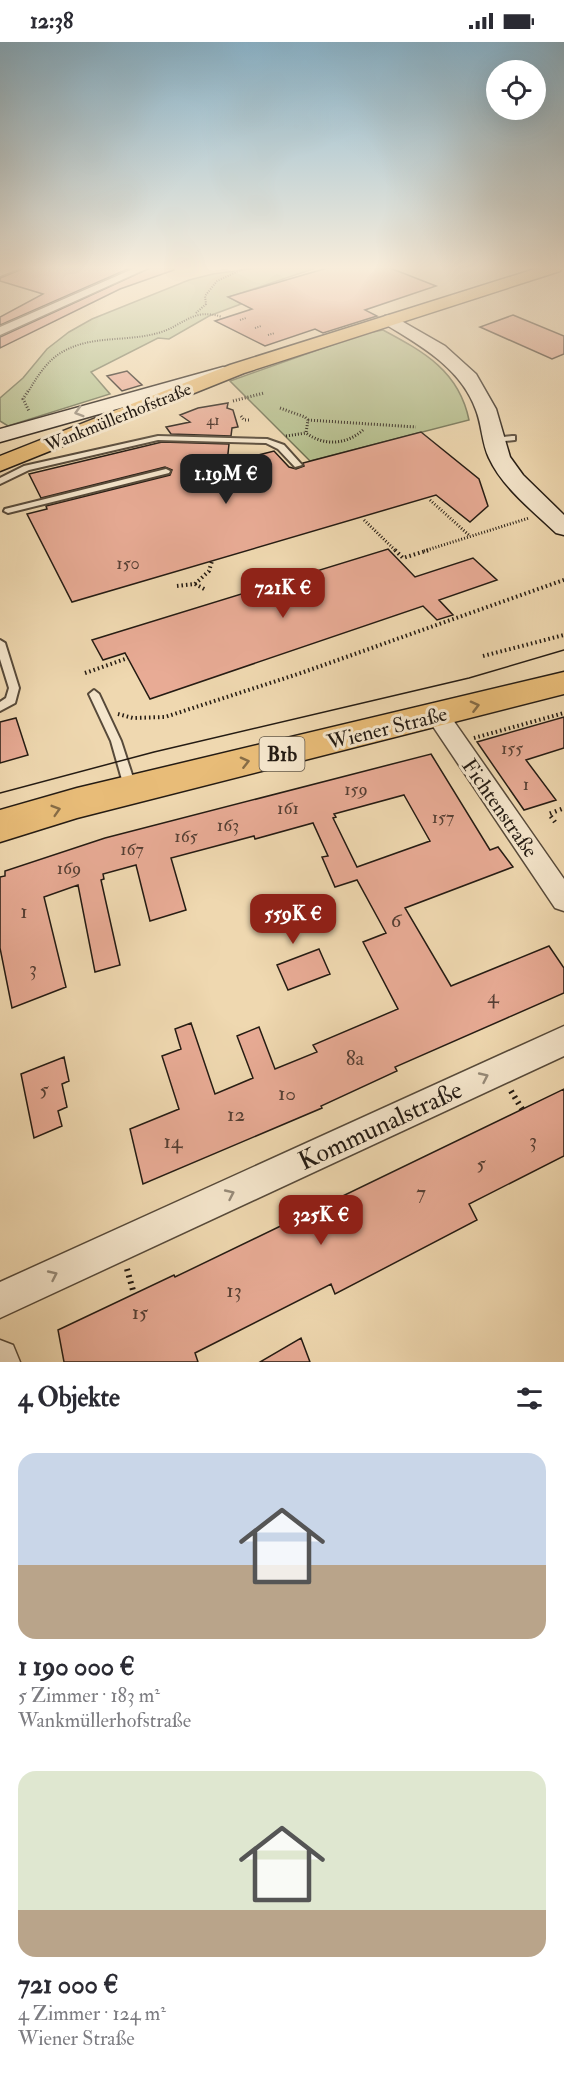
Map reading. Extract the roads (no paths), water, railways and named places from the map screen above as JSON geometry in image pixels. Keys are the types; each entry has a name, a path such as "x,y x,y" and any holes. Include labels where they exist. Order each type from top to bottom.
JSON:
{"main road":[{"name":"Wankmüllerhofstraße","path":"0,436 237,369 361,330"},
{"path":"407,330 434,346 470,378 502,439 499,458 537,509 564,528"},
{"name":"Wankmüllerhofstraße","path":"0,464 237,369"},
{"path":"537,509 564,513"},
{"name":"Wiener Straße","path":"0,826 131,790 438,716 564,683"}],"street":[{"name":"Fichtenstraße","path":"438,716 564,900"},
{"name":"Kommunalstraße","path":"0,1300 564,1041"}],"lane":[{"path":"0,482 27,468 158,438 267,441 281,447 298,465"},
{"path":"8,511 166,471"},
{"path":"0,643 14,688 11,700 0,707"},
{"path":"94,694 116,741 131,790"}],"tram line":[{"path":"0,793 154,752 469,678 564,650"}]}
